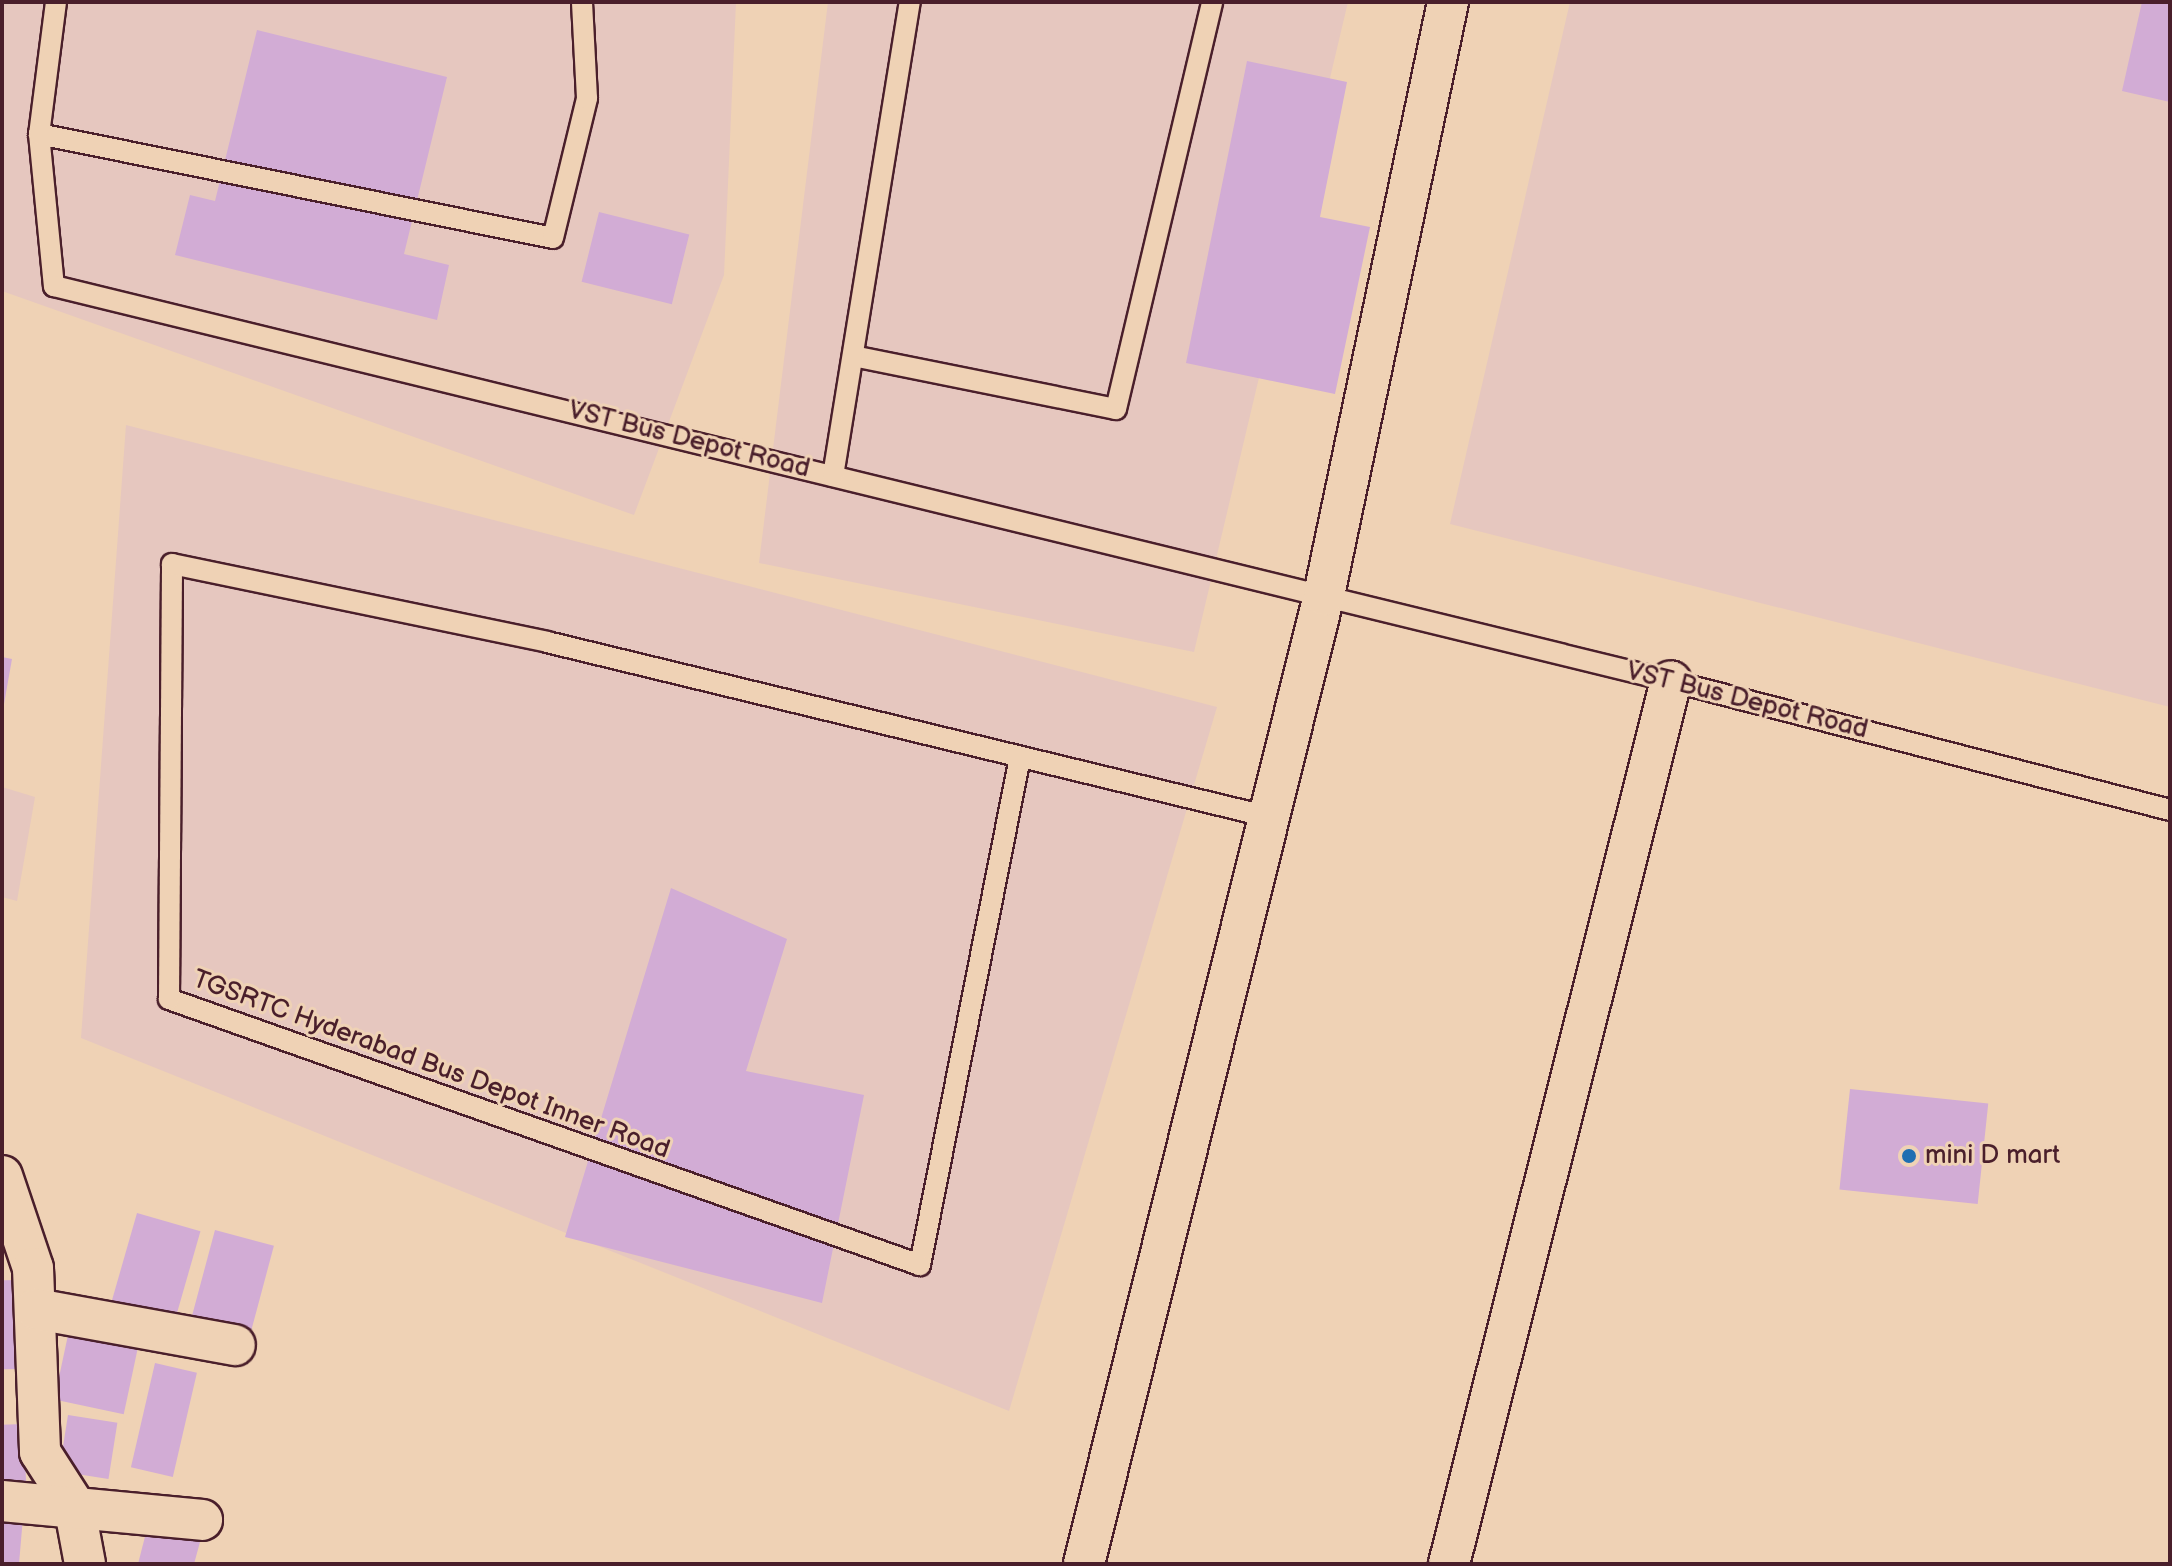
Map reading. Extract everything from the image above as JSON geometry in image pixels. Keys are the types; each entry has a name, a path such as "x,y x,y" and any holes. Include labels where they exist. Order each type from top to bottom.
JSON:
{"street":[{"path":"1084,1564 1324,595 1448,2"},
{"path":"1449,1564 1671,681"},
{"path":"2,1176 18,1269 36,1309 40,1452 74,1505 85,1564"},
{"path":"36,1309 235,1345"},
{"path":"2,1501 74,1505 202,1520"}],"lane":[{"path":"56,2 39,134 553,238 587,98 582,2"},
{"path":"833,476 910,2"},
{"path":"853,356 1116,409 1212,2"},
{"name":"VST Bus Depot Road","path":"39,134 54,286 1324,595 2170,810"},
{"name":"TGSRTC Hyderabad Bus Depot Inner Road","path":"1020,757 920,1265 169,999 172,564 547,642 1269,817"}],"shaded area":[{"path":"2,2 736,2 724,275 634,515 2,291"},
{"path":"828,2 1348,2 1194,652 759,563"},
{"path":"1570,2 2170,2 2170,707 1450,524"},
{"path":"126,425 1217,707 1009,1411 81,1038"},
{"path":"2,787 35,797 17,901 2,897"}],"building":[{"path":"2142,2 2170,2 2170,102 2122,91"},
{"path":"257,30 447,77 404,254 449,265 437,320 175,255 190,195 215,201"},
{"path":"1247,61 1347,82 1320,217 1370,227 1335,394 1186,363"},
{"path":"599,212 689,234 672,304 582,282"},
{"path":"2,657 12,659 4,704 2,704"},
{"path":"671,888 787,939 746,1071 864,1095 822,1303 565,1237"},
{"name":"mini D mart","path":"1850,1089 1988,1104 1978,1204 1839,1189"},
{"path":"137,1213 200,1231 174,1324 110,1306"},
{"path":"215,1230 274,1246 250,1334 191,1318"},
{"path":"2,1280 22,1280 24,1369 4,1369"},
{"path":"68,1335 137,1350 124,1414 54,1400"},
{"path":"155,1363 197,1373 173,1477 131,1467"},
{"path":"68,1415 117,1423 108,1479 59,1471"},
{"path":"24,1424 27,1496 5,1497 2,1425"},
{"path":"2,1516 23,1517 19,1564 2,1564"},
{"path":"150,1517 203,1531 194,1564 138,1564"}],"place":[{"name":"mini D mart","path":"1909,1156"}]}
